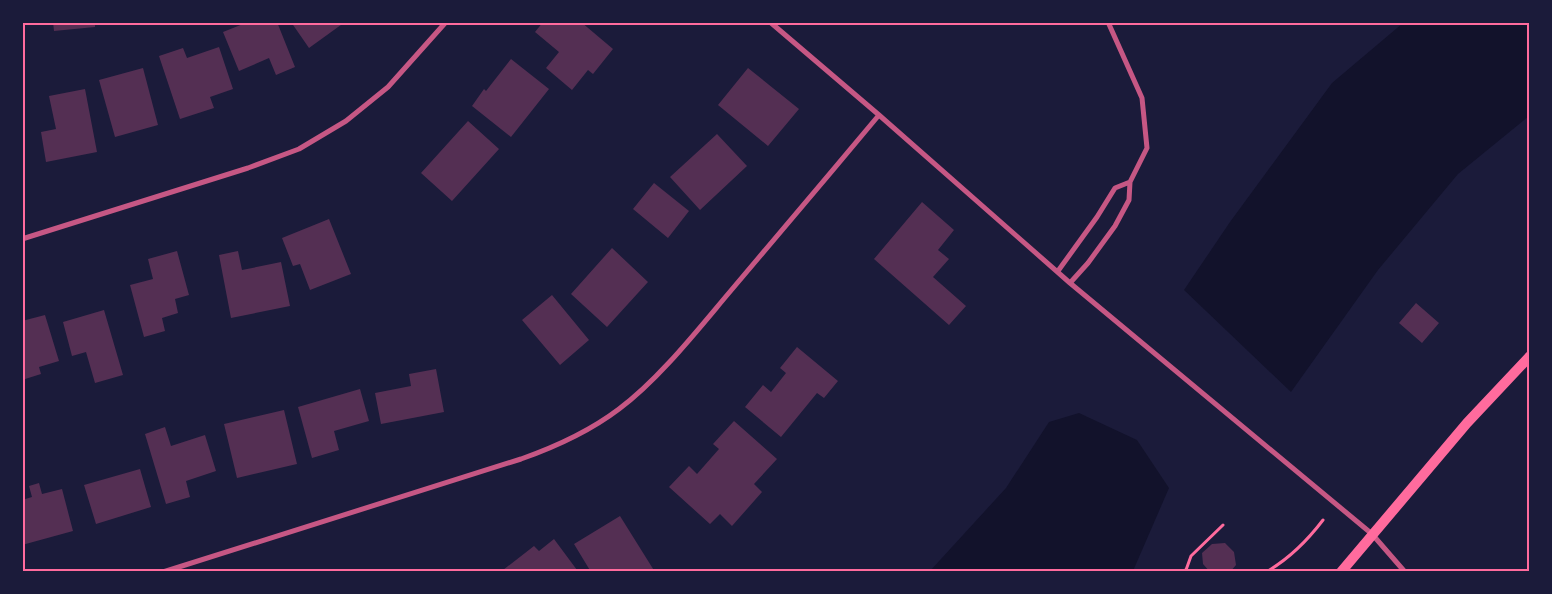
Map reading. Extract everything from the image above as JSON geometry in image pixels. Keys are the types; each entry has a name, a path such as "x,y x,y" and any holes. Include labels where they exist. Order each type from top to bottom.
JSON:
{"main road":[{"path":"1341,572 1466,423 1530,356"}],"street":[{"path":"22,239 248,168 299,149 346,121 388,87 446,22"},
{"path":"770,22 1070,283 1372,534 1405,572"},
{"path":"1070,283 1116,226 1129,200 1130,182 1147,148 1142,98 1108,22"},
{"path":"163,572 521,459 547,450 596,425 640,392 691,338 879,115"},
{"path":"1058,271 1098,217 1115,188 1130,182"}],"path":[{"path":"1266,572 1283,562 1309,538 1323,520"},
{"path":"1179,572 1187,571 1191,556 1223,525"}],"shaded area":[{"path":"1403,23 1529,23 1529,116 1458,174 1378,270 1291,392 1184,290 1230,222 1332,83"},
{"path":"1079,413 1137,440 1169,488 1133,571 930,571 1006,488 1049,422"}],"building":[{"path":"53,22 95,22 95,27 54,31"},
{"path":"248,22 277,22 295,67 276,75 269,58 239,71 223,32"},
{"path":"291,22 345,22 309,48"},
{"path":"543,22 581,22 613,49 593,74 588,70 572,90 546,68 559,52 535,32"},
{"path":"219,47 233,89 210,97 214,108 180,119 159,56 183,48 187,58"},
{"path":"511,59 549,89 511,137 472,106 484,89 486,91"},
{"path":"143,68 158,125 115,137 99,80"},
{"path":"748,68 799,109 768,146 718,105"},
{"path":"85,89 97,152 46,162 41,132 56,129 49,96"},
{"path":"468,121 499,149 452,201 421,173"},
{"path":"717,134 747,166 700,210 670,177"},
{"path":"654,183 689,211 668,238 633,209"},
{"path":"922,202 954,230 938,250 949,259 933,277 966,306 949,325 874,259"},
{"path":"329,219 351,274 310,290 300,264 293,266 282,238"},
{"path":"612,248 648,282 607,327 571,294"},
{"path":"177,251 189,295 175,299 178,313 162,318 165,331 144,337 130,285 153,279 148,259"},
{"path":"238,251 242,270 281,262 290,306 231,318 219,255"},
{"path":"552,295 589,340 560,365 522,320"},
{"path":"1416,303 1439,323 1422,343 1399,323"},
{"path":"104,310 123,375 95,383 86,352 72,356 63,322"},
{"path":"45,315 59,361 39,367 41,374 22,380 22,321"},
{"path":"797,347 838,381 824,398 817,393 781,437 745,407 763,385 771,392 786,373 780,368"},
{"path":"436,369 444,412 381,424 375,393 411,386 409,374"},
{"path":"360,389 369,421 334,431 339,450 312,458 298,407"},
{"path":"284,410 297,464 237,478 224,424"},
{"path":"734,421 777,459 754,484 762,492 732,526 720,514 710,524 669,487 689,466 697,474 719,449 713,444"},
{"path":"165,427 171,446 205,435 216,471 186,481 190,497 166,504 145,434"},
{"path":"140,469 151,507 96,524 84,485"},
{"path":"39,483 42,494 62,489 73,531 22,545 22,500 32,497 29,486"},
{"path":"620,516 655,572 591,572 574,544"},
{"path":"554,539 577,570 575,572 504,572 503,570 534,546 539,551"},
{"path":"1225,543 1234,552 1236,565 1230,572 1210,572 1203,564 1202,553 1212,544"}]}
